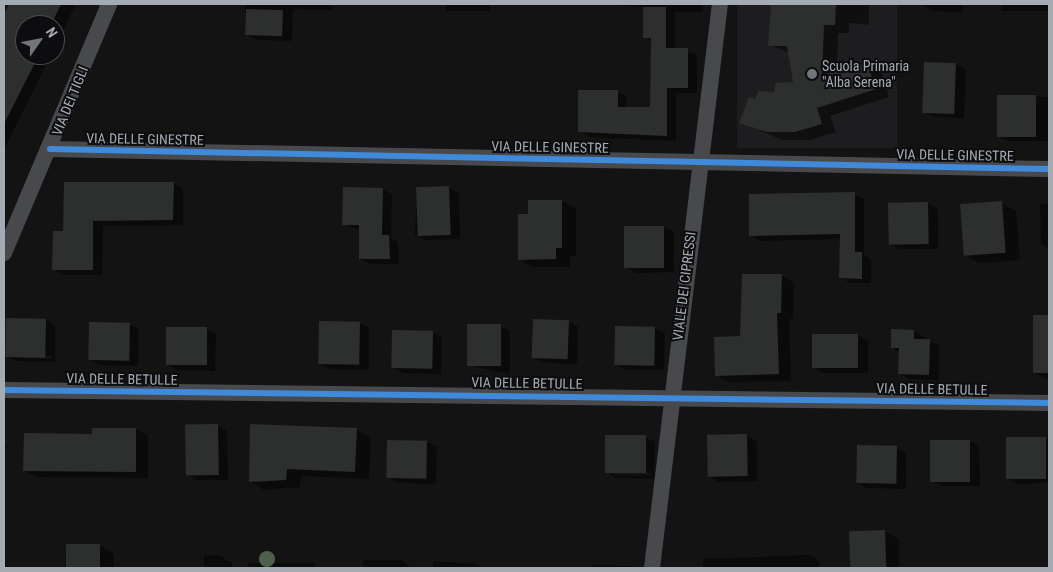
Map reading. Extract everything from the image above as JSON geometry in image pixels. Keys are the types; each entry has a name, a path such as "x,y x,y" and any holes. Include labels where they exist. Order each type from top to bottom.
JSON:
{"street":[{"name":"VIA DEI TIGLI","path":"4,253 50,149 109,4"},
{"name":"VIALE DEI CIPRESSI","path":"652,568 699,163 720,4"},
{"name":"VIA DELLE GINESTRE","path":"50,149 1049,169"},
{"name":"VIA DELLE BETULLE","path":"4,390 1049,403"}],"shaded area":[{"name":"Scuola Primaria \"Alba Serena\"","path":"737,4 897,4 897,148 737,148"}],"building":[{"path":"9,4 61,4 56,15 15,15 15,65 34,65 4,124 4,14"},
{"path":"771,4 836,4 835,25 824,25 822,75 867,63 876,89 817,108 822,124 795,132 767,132 739,123 749,97 755,99 758,91 774,92 776,83 793,82 787,46 768,46"},
{"path":"643,7 666,7 666,48 688,48 688,88 667,88 667,136 578,132 578,90 618,90 618,107 650,107 651,38 643,38"},
{"path":"246,9 283,10 282,36 245,35"},
{"path":"924,62 956,63 954,114 922,113"},
{"path":"997,95 1036,95 1036,137 997,137"},
{"path":"64,182 174,182 173,220 93,221 93,270 52,270 53,231 63,231"},
{"path":"449,186 451,235 418,236 416,187"},
{"path":"343,187 383,188 382,235 389,235 390,259 359,259 359,225 342,225"},
{"path":"855,192 855,252 862,252 862,279 839,278 840,234 749,236 749,194"},
{"path":"528,200 562,200 562,248 556,248 556,259 518,260 518,214 528,214"},
{"path":"1002,201 1006,253 964,256 960,204"},
{"path":"928,202 929,244 889,245 888,203"},
{"path":"624,226 664,226 664,268 624,268"},
{"path":"742,274 782,274 781,313 777,313 779,374 715,376 714,337 740,336"},
{"path":"1033,315 1049,315 1049,373 1033,373"},
{"path":"6,318 46,319 45,358 5,357"},
{"path":"533,319 569,320 568,359 532,358"},
{"path":"319,321 360,322 359,365 318,364"},
{"path":"89,322 130,323 129,361 88,360"},
{"path":"467,324 501,324 501,366 467,366"},
{"path":"615,326 655,327 654,366 614,365"},
{"path":"166,327 207,327 207,365 166,365"},
{"path":"891,329 914,330 914,339 930,339 929,375 898,374 899,348 891,348"},
{"path":"392,330 433,331 432,369 391,368"},
{"path":"812,334 858,334 858,368 812,368"},
{"path":"218,424 219,475 186,476 185,425"},
{"path":"250,424 357,428 355,472 287,469 286,480 249,482"},
{"path":"92,428 136,428 136,472 23,471 24,433 92,434"},
{"path":"747,434 748,476 708,477 707,435"},
{"path":"605,435 646,435 646,473 605,473"},
{"path":"1006,437 1046,437 1046,479 1006,479"},
{"path":"387,440 427,441 426,479 386,478"},
{"path":"930,440 970,440 970,482 930,482"},
{"path":"857,445 897,446 896,484 856,483"},
{"path":"885,530 886,568 850,568 849,531"},
{"path":"66,544 100,544 100,568 66,568"}],"cycle path":[{"path":"50,149 1049,169"},
{"path":"4,390 1049,403"}],"place":[{"name":"Scuola Primaria \"Alba Serena\"","path":"812,74"}]}
